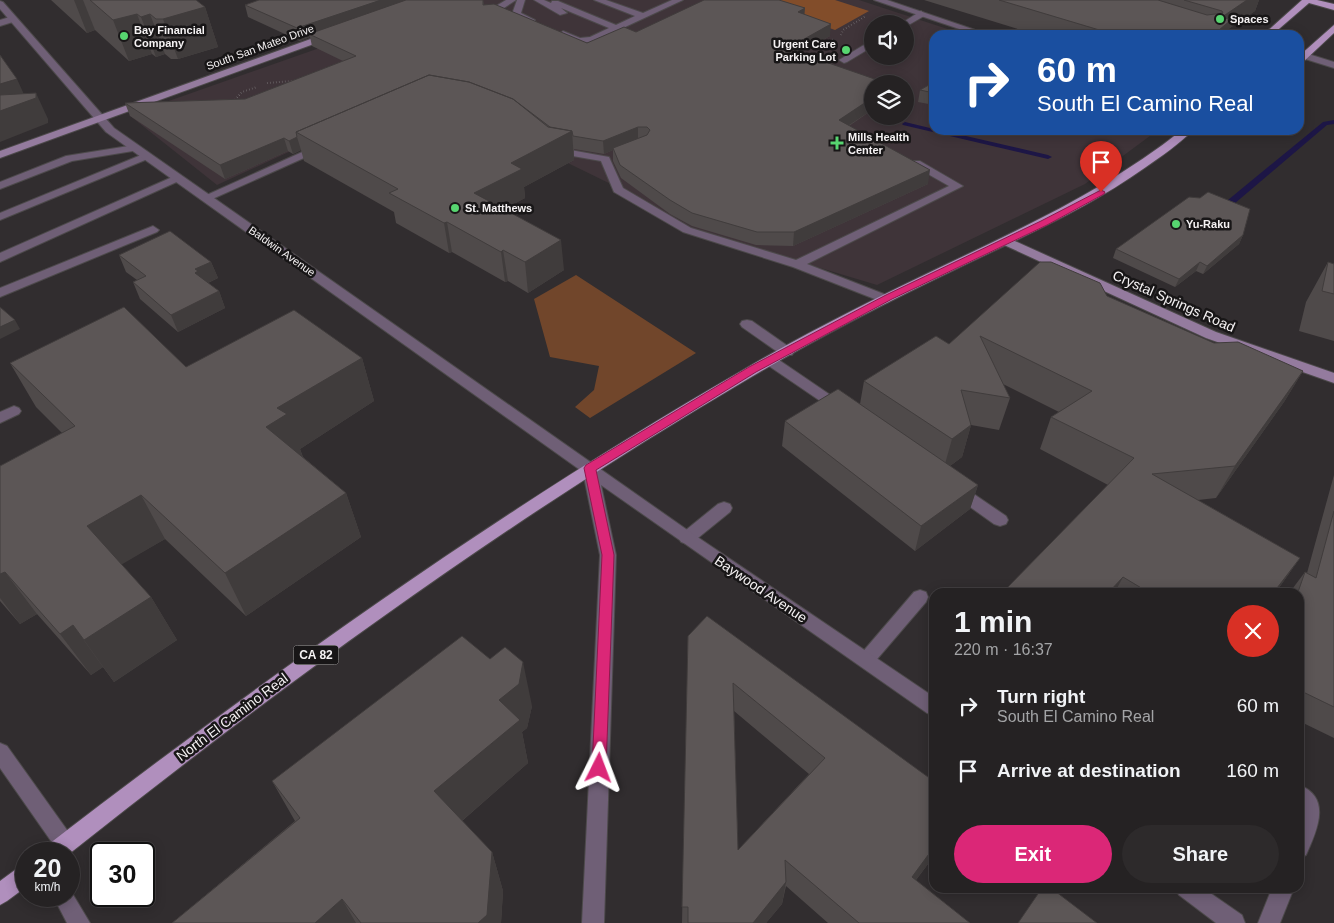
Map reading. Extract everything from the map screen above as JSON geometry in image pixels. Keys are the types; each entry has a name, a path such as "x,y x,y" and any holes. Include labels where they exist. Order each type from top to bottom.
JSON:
{"main road":[{"path":"1273,30 1307,0 1334,7"},
{"path":"1304,57 1334,28"},
{"name":"South San Mateo Drive","path":"0,155 342,31"},
{"name":"CA 82","path":"590,468 744,374 886,299 1006,241 1110,187 1166,149 1182,135"},
{"name":"Crystal Springs Road","path":"1006,241 1211,335 1334,378"},
{"name":"North El Camino Real","path":"67,842 242,708 374,614 590,468"},
{"path":"0,894 15,882"}],"street":[{"path":"489,14 512,0"},
{"path":"521,0 516,14 579,40 592,38 679,0"},
{"path":"538,0 550,8 594,25"},
{"path":"598,0 643,16"},
{"path":"878,0 970,30"},
{"path":"555,3 616,28"},
{"name":"Baldwin Avenue","path":"0,4 110,130 590,468"},
{"path":"914,18 920,14"},
{"path":"0,23 13,19"},
{"path":"554,40 565,35"},
{"path":"844,60 864,48"},
{"path":"1304,59 1334,65"},
{"path":"542,140 556,152 609,157 618,190 687,230 797,264 886,299"},
{"path":"206,198 330,143"},
{"path":"0,186 70,158 135,148"},
{"path":"0,217 146,156"},
{"path":"797,264 957,186 916,163"},
{"path":"0,258 177,178"},
{"path":"0,293 153,230"},
{"path":"747,324 787,352"},
{"path":"771,361 853,418"},
{"path":"0,418 14,411"},
{"path":"590,468 608,555 593,923"},
{"name":"Baywood Avenue","path":"590,468 686,538 929,704"},
{"path":"943,480 1000,520"},
{"path":"686,538 724,508"},
{"path":"866,660 920,597"},
{"path":"0,752 54,842"},
{"path":"1304,799 1308,803 1312,814 1304,835"},
{"path":"1193,893 1234,923"},
{"path":"1269,923 1281,893"},
{"path":"69,907 80,923"}],"path":[{"path":"816,44 823,45 843,34 843,30 864,18"},
{"path":"843,30 850,32"},
{"path":"233,103 242,92 269,82 290,82 297,79"}],"shaded area":[{"name":"Mills Health Center","path":"456,0 859,0 905,15 864,15 864,65 914,65 914,18 951,30 929,30 929,135 1151,135 1085,184 877,285 687,228 621,189 421,91 217,185 129,115"},
{"path":"743,0 835,0 869,11 835,30 767,6"},
{"path":"576,275 696,353 590,418 575,407 594,390 599,366 550,357 534,299"}],"building":[{"path":"90,0 196,0 205,7 163,19 156,19 150,14 141,17 137,14 113,20"},
{"path":"259,0 381,0 297,28 245,5"},
{"path":"406,0 483,0 483,5 494,4 587,43 624,27 636,32 704,0 779,0 805,8 798,12 831,24 797,43 803,46 794,51 864,75 864,103 839,120 930,170 794,232 757,232 692,213 620,165 613,148 647,135 650,130 647,127 638,127 603,141 573,136 572,131 550,127 513,99 469,82 429,75 296,132 297,137 289,141 284,138 220,165 125,103 245,99 356,56 309,34"},
{"path":"999,0 1158,0 1207,15 1223,13 1222,11 1184,0 1247,0 1222,17 1231,20 1219,30 1099,30"},
{"path":"0,55 17,79 0,84"},
{"path":"429,75 469,82 513,99 548,127 572,131 511,163 522,169 474,193 561,240 525,262 503,250 501,252 389,193 398,189 296,132"},
{"path":"929,85 929,92 920,90"},
{"path":"36,93 36,98 0,111 0,95"},
{"path":"1208,192 1250,209 1243,235 1207,266 1200,262 1179,279 1116,249 1189,197 1200,198"},
{"path":"170,231 211,262 195,269 198,271 195,273 219,291 171,315 133,282 146,276 119,255"},
{"path":"1040,262 1051,262 1100,283 1107,296 1214,343 1238,342 1303,371 1235,466 1152,474 1300,558 1277,588 1141,588 1123,577 1113,588 1007,588 1134,458 1051,417 1092,391 980,336 1010,398 961,390 971,425 952,439 864,381 936,336 949,344"},
{"path":"1328,262 1334,264 1334,294 1322,291"},
{"path":"0,307 15,320 0,327"},
{"path":"124,307 186,367 294,310 362,358 277,408 287,414 266,427 346,493 225,573 141,495 87,526 151,597 84,640 73,625 60,634 5,572 0,574 0,466 75,426 10,363"},
{"path":"838,389 978,485 921,526 785,421"},
{"path":"1334,511 1334,707 1304,692 1304,588 1299,588 1305,572 1316,578"},
{"path":"707,616 928,777 929,774 929,854 912,877 929,890 929,893 932,893 970,923 859,923 785,860 786,882 753,923 688,923 688,907 682,907 688,636","holes":["733,683 825,758 738,850"]},
{"path":"462,636 490,659 505,647 523,662 519,684 499,700 520,720 434,791 492,852 487,915 478,923 361,923 342,899 315,923 172,923 300,818 272,781"},
{"path":"1039,893 1058,893 1097,923 1018,923"}],"waterway":[{"path":"1231,202 1325,123 1334,122"},
{"path":"909,125 929,130"},
{"path":"953,135 1048,157"}],"place":[{"name":"Spaces","path":"1220,19"},
{"name":"Bay Financial Company","path":"124,36"},
{"name":"Urgent Care Parking Lot","path":"846,50"},
{"name":"Mills Health Center","path":"837,143"},
{"name":"St. Matthews","path":"455,208"},
{"name":"Yu-Raku","path":"1176,224"}],"route":[{"path":"599,768 608,555 590,468 753,370 827,330 889,297 1044,223 1101,192"}]}
